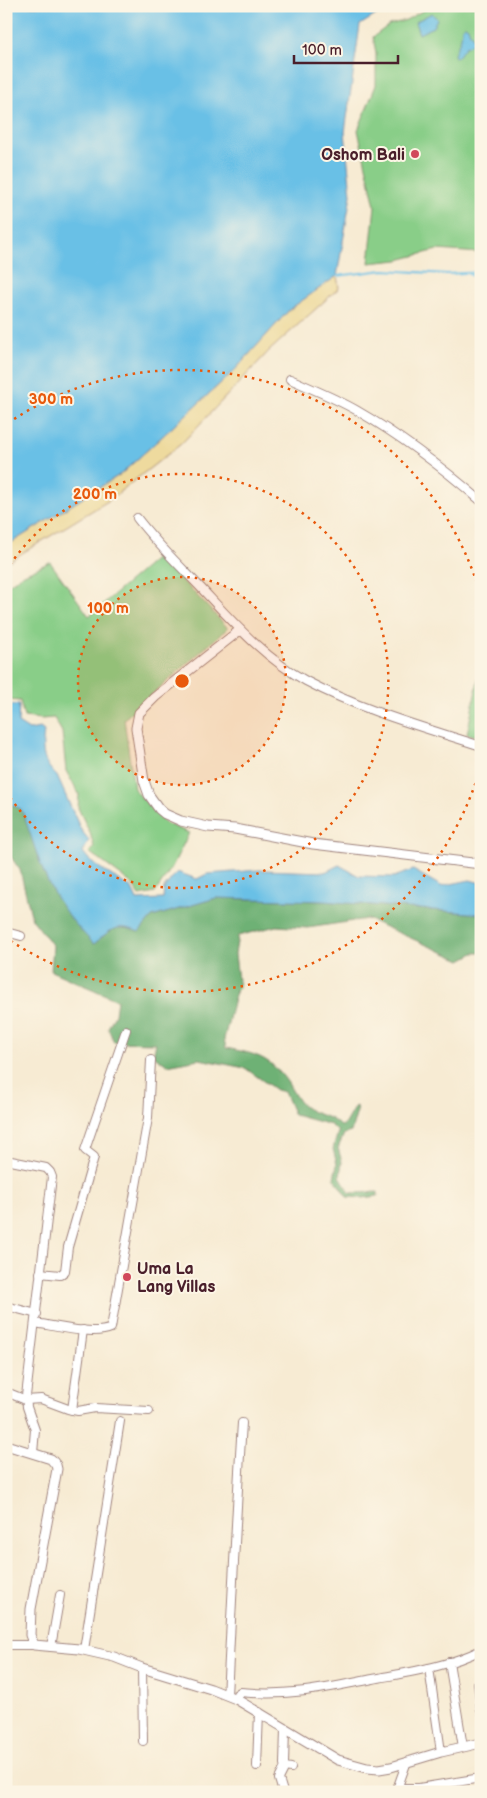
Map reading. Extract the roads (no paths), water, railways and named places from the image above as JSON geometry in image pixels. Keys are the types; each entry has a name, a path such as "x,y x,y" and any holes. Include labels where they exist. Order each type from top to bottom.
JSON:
{"street":[{"path":"290,379 354,409 381,425 432,461 481,501"},
{"path":"137,518 172,560 240,630 290,671 322,689 358,704 481,746"},
{"path":"240,630 155,697 138,713 136,728 144,780 149,794 165,814 181,821 208,827 313,844 481,864"},
{"path":"6,932 21,936"},
{"path":"40,1273 60,1275 65,1271 68,1247 94,1157 85,1150 126,1030"},
{"path":"35,1324 83,1330 106,1331 111,1328 148,1118 150,1060"},
{"path":"6,1160 46,1168 50,1172 52,1184 26,1398 35,1430 33,1453"},
{"path":"6,1306 37,1314"},
{"path":"72,1410 83,1330"},
{"path":"6,1392 26,1398 41,1399 78,1411 95,1408 149,1411"},
{"path":"84,1650 120,1421"},
{"path":"227,1695 242,1423"},
{"path":"6,1445 51,1459 57,1469 31,1609 30,1634 34,1645"},
{"path":"51,1647 60,1594"},
{"path":"6,1645 34,1645 84,1650 114,1657 142,1668 227,1695 259,1712 338,1760 353,1765 379,1769 406,1764 441,1752 481,1743"},
{"path":"236,1699 238,1692 271,1694 307,1692 429,1668 481,1650"},
{"path":"449,1662 464,1747"},
{"path":"142,1668 142,1741"},
{"path":"429,1668 441,1752"},
{"path":"478,1683 481,1710"},
{"path":"257,1766 259,1712"},
{"path":"282,1792 279,1779 288,1768 284,1764 285,1729"},
{"path":"406,1764 397,1790 481,1778"}],"water":[{"path":"6,6 390,6 360,25 345,132 351,195 337,276 290,309 234,371 121,474 6,546"},
{"path":"432,13 437,19 433,27 419,34 415,22"},
{"path":"465,25 476,42 465,47 458,57 455,57 454,55 461,39 462,27"},
{"path":"6,704 19,705 18,723 29,730 40,728 44,731 43,750 45,760 57,776 81,830 89,840 83,852 91,862 132,889 137,900 163,899 164,888 177,872 197,879 207,874 259,870 325,872 339,865 359,876 394,877 413,870 441,886 470,880 481,883 481,914 323,901 216,898 152,917 139,932 125,928 115,929 94,944 68,915 52,891 21,809 6,802"}],"waterway":[{"path":"337,276 384,270 447,274 481,272"},
{"path":"467,273 481,280"}],"place":[{"name":"Oshom Bali","path":"415,154"},
{"name":"Uma La Lang Villas","path":"127,1277"}]}
